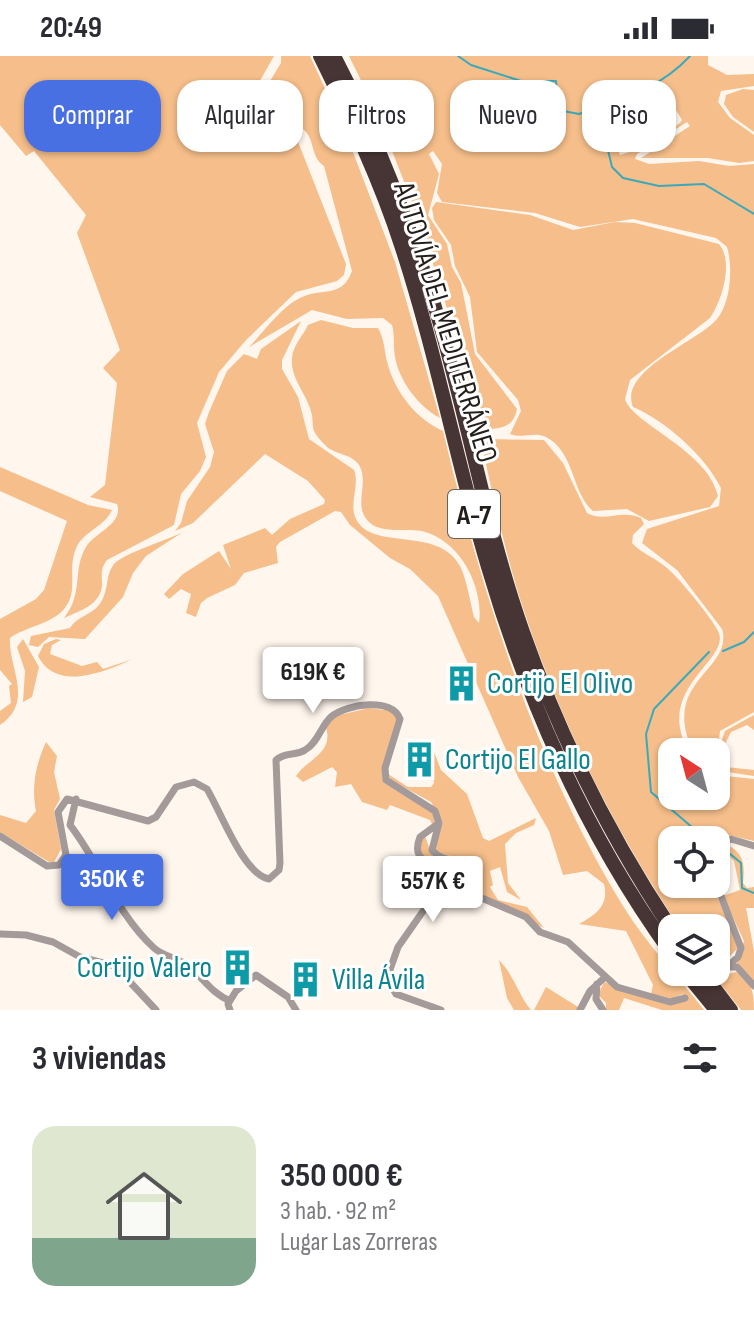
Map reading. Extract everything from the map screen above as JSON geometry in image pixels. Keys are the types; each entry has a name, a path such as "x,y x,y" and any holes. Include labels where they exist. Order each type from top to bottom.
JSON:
{"highway":[{"name":"AUTOVÍA DEL MEDITERRÁNEO","path":"320,56 377,180 401,243 436,362 487,565 534,699 587,815 658,931"},
{"name":"AUTOVÍA DEL MEDITERRÁNEO","path":"334,56 377,146 418,253 498,549 528,645 560,727 590,790 662,914"},
{"path":"696,986 716,1010"},
{"path":"713,986 731,1010"}],"street":[{"path":"0,836 47,866 59,865 66,855 59,808 67,799 148,821 156,817 176,787 185,782 199,784 219,809 250,867 261,878 269,879 279,870 280,863 276,760 308,749 338,712 383,705 394,709 400,719 385,768 386,780 431,807 439,823 432,850 443,860 464,861 473,866 477,896 526,917 540,932 568,942 617,987 670,1002 685,998"},
{"path":"76,799 70,825 99,864 111,896 155,949 187,965 230,1006 236,991 256,975 273,984 296,1010"},
{"path":"439,823 420,837 416,852 439,873 442,884 398,947 387,978 396,994 441,1010"},
{"path":"730,839 754,846"},
{"path":"730,916 739,938 738,957 730,967"},
{"path":"0,934 26,935 53,942 80,957 115,966 156,1010"},
{"path":"730,967 737,967 754,986"},
{"path":"580,1010 604,978"},
{"path":"597,984 596,999 603,1010"}],"shaded area":[{"path":"0,56 274,56 260,80 177,80 177,152 302,152 346,264 344,275 337,281 296,292 246,340 219,372 197,423 206,457 200,471 181,494 174,525 107,560 102,569 98,598 64,618 74,600 79,564 86,547 113,522 118,511 117,504 90,497 105,485 117,383 103,368 120,350 77,233 86,215 35,152 161,152 161,80 24,80 24,152 32,152 26,156 0,125"},
{"path":"281,56 310,56 321,80 319,152 353,152 395,262 440,418 425,407 405,384 395,357 392,325 383,318 347,319 312,310 249,347 293,302 308,295 337,289 348,280 352,271 324,166 303,129 303,80 271,80 281,63"},
{"path":"349,56 708,56 708,65 727,75 754,74 754,86 721,91 718,102 730,118 754,135 754,161 739,163 708,158 641,158 650,152 676,152 676,135 690,126 687,122 676,129 682,120 676,110 676,80 582,80 582,152 619,152 620,155 640,152 635,159 649,164 699,161 729,166 754,164 754,712 720,731 719,738 689,738 685,707 691,692 718,655 723,643 722,629 677,570 642,543 647,529 719,506 721,488 695,452 658,421 633,407 632,394 637,381 648,369 707,328 722,312 730,284 727,247 716,238 633,219 580,227 535,213 442,202 437,193 442,164 434,152 434,80 361,80"},
{"path":"743,89 754,90 754,132 733,117 724,104 726,95"},
{"path":"392,152 432,152 429,154 439,174 428,215 447,244 452,267 461,283 475,354 517,409 509,424 484,430 486,439 544,440 563,463 587,513 600,517 627,515 641,518 644,524 633,535 632,543 672,573 718,631 720,642 715,653 695,678 680,710 684,738 658,738 658,810 730,810 730,776 754,779 754,841 730,835 730,826 658,826 658,894 612,815 573,737 525,614 498,516 459,350 437,275"},
{"path":"436,202 530,215 573,230 615,222 635,223 719,244 726,261 725,281 710,318 630,380 625,399 641,418 700,465 718,496 710,507 649,521 627,509 593,511 580,494 568,462 555,444 541,435 510,434 521,411 518,400 477,352 470,297 455,266 451,245 434,220 432,208"},
{"path":"321,320 353,328 378,328 392,375 402,395 424,420 443,431 494,615 563,794 623,906 658,954 658,986 684,986 704,1010 662,1010 624,998 619,1010 606,1010 606,1003 598,995 604,982 671,1005 687,1000 683,994 671,999 651,994 653,985 626,931 579,924 600,908 605,898 604,884 587,871 563,875 549,831 518,777 438,596 410,569 390,558 350,525 341,512 335,511 280,542 276,547 278,563 244,573 235,585 201,603 196,617 186,613 191,594 181,589 169,599 164,594 183,574 219,551 231,569 223,545 265,528 272,535 290,519 324,504 325,500 308,481 265,454 193,523 175,531 181,523 187,501 210,467 214,452 205,424 227,371 244,354 257,359 261,349 301,321 282,360 282,369 298,397 309,439 354,470 356,484 353,504 360,525 382,536 440,547 452,555 461,568 474,617 479,623 478,595 467,567 458,555 436,536 422,531 380,528 369,522 362,509 363,479 359,465 327,447 315,433 310,408 292,366 296,345 308,325"},
{"path":"0,467 88,505 112,510 77,546 72,590 63,610 10,638 18,695 10,716 0,725 0,711 11,703 9,686 12,684 0,670 0,619 36,599 44,590 67,521 0,491"},
{"path":"183,532 146,556 133,573 123,597 85,639 49,637 38,647 29,645 31,636 70,628 96,608 104,595 111,568 119,560"},
{"path":"23,639 39,667 32,697 23,702 25,671 17,647"},
{"path":"61,640 52,645 50,654 82,666 97,662 103,669 133,659 109,669 82,676 57,674 46,667 38,656 44,644"},
{"path":"369,708 392,711 398,719 384,764 384,783 433,813 436,819 433,826 430,820 390,805 387,810 362,802 351,784 335,787 337,772 332,767 303,782 296,776 323,750 326,728 335,716"},
{"path":"754,715 754,730 747,725 731,732 728,738 722,738 725,731"},
{"path":"46,742 57,756 54,772 60,799 54,810 61,849 54,862 49,862 0,832 0,815 26,823 36,811 35,775"},
{"path":"433,749 441,770 467,794 483,838 489,841 536,818 534,825 516,833 505,844 508,883 521,900 507,892 500,867 490,871 493,885 490,887 498,900 527,907 544,928 487,899 479,889 481,870 470,860 437,853 435,840 443,823 431,802 391,780 388,774 408,787 431,787 434,783 427,750"},
{"path":"730,767 754,770 754,776 730,772"},
{"path":"425,836 433,858 459,865 453,881 421,858 420,840"},
{"path":"730,847 742,860 743,883 747,888 754,887 754,908 746,908 754,951 754,982 737,963 744,941 724,898 730,898 730,894 740,890 734,861 730,857"},
{"path":"661,898 718,898 725,914 671,914"},
{"path":"730,924 736,936 737,949 730,956"},
{"path":"499,960 531,1010 514,1010 507,998"},
{"path":"736,972 746,979 753,992 754,1010 741,1010 722,986 730,986 730,973"},
{"path":"546,987 578,1007 577,1010 534,1010"}],"waterway":[{"path":"458,56 471,65 521,81 556,81 558,110 579,114 598,108 612,167 623,178 659,186 704,184 754,214"},
{"path":"660,80 690,56"},
{"path":"723,651 744,642 754,632"},
{"path":"691,826 651,792 646,734 654,709 709,652"},
{"path":"730,854 741,863 742,888 754,893"}],"place":[{"name":"Cortijo El Olivo","path":"461,683"},
{"name":"Cortijo El Gallo","path":"419,759"},
{"name":"Cortijo Valero","path":"238,967"},
{"name":"Villa Ávila","path":"306,979"}]}
